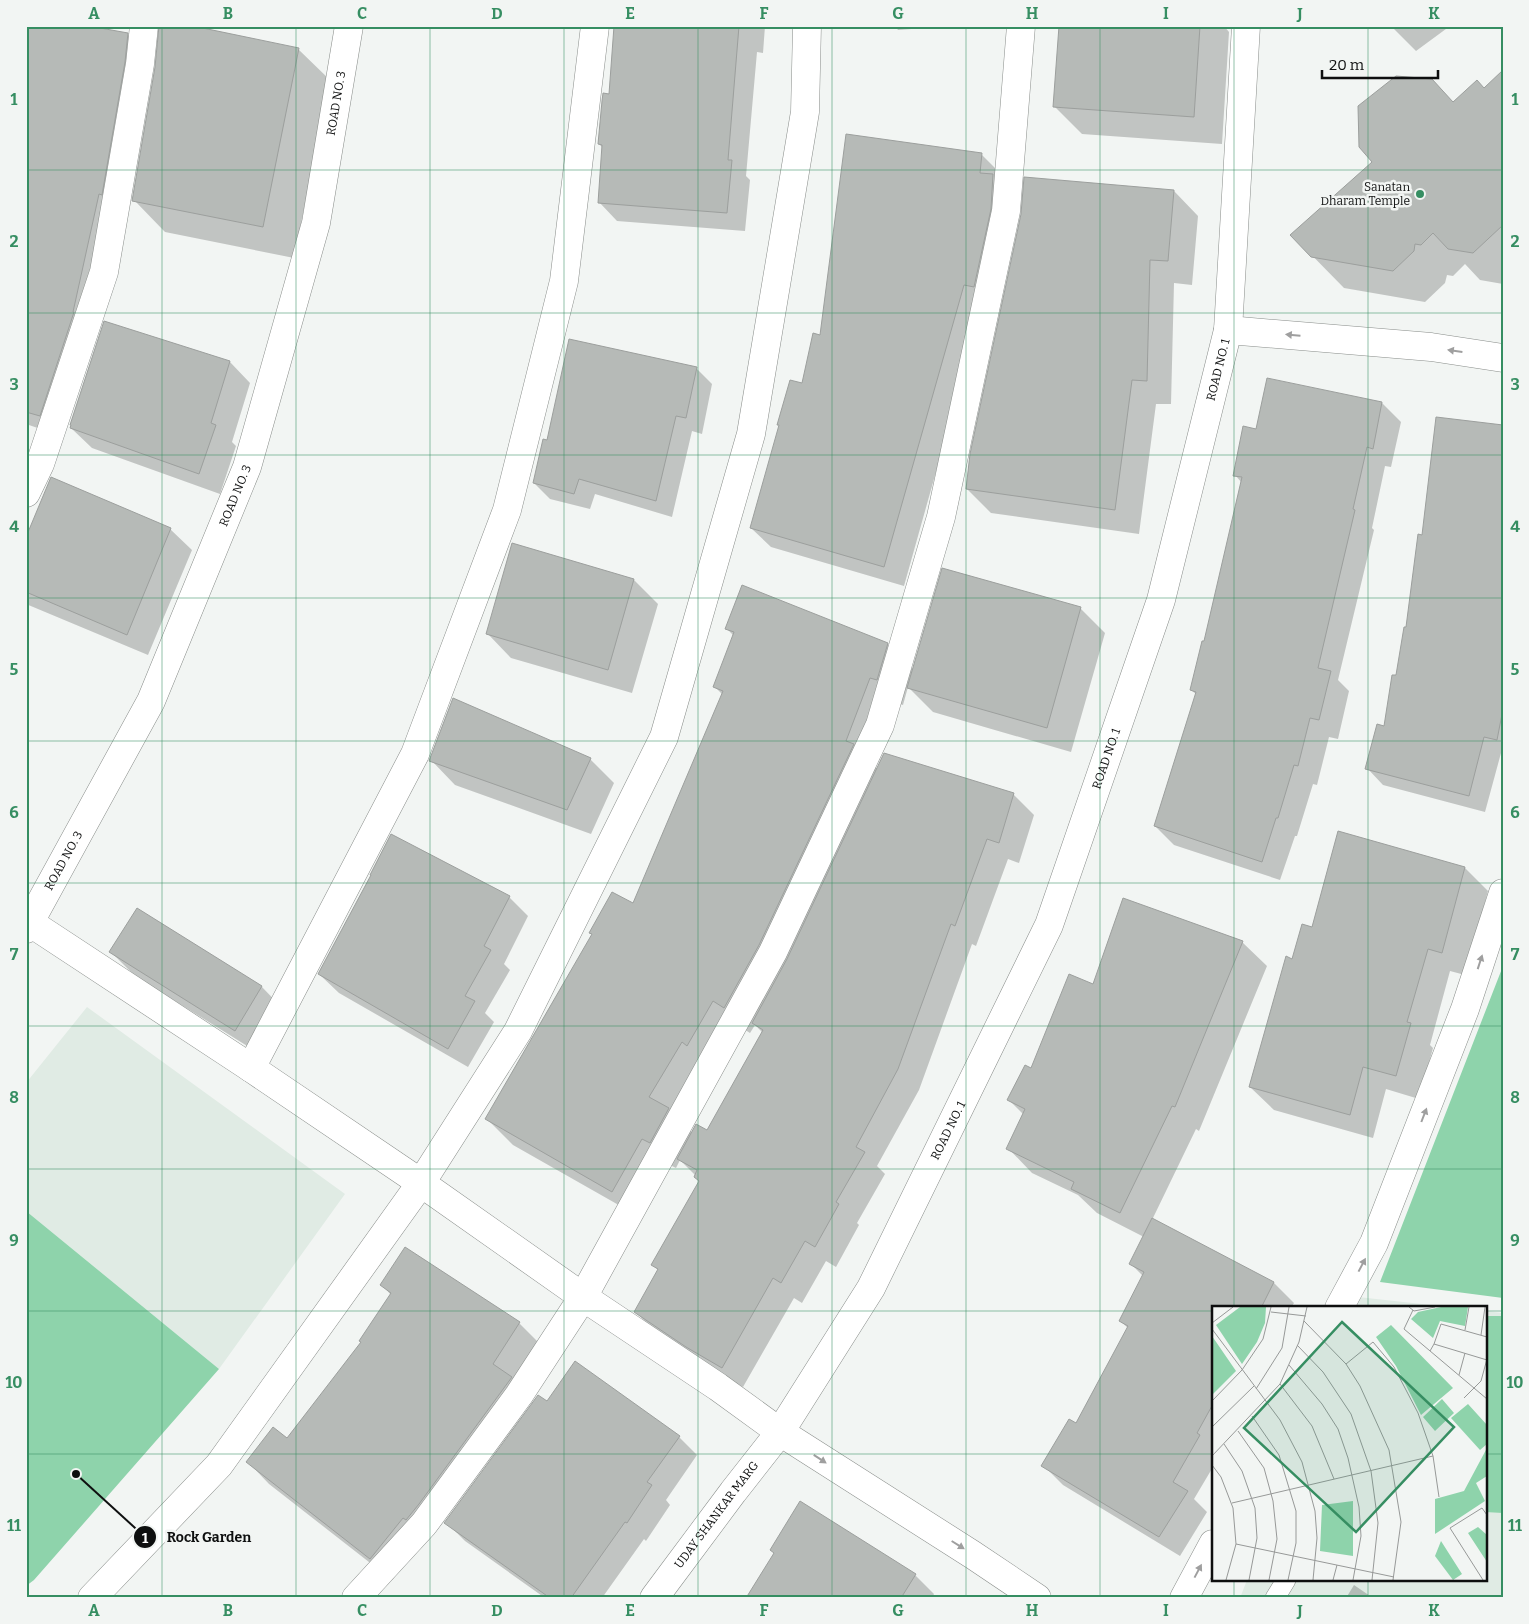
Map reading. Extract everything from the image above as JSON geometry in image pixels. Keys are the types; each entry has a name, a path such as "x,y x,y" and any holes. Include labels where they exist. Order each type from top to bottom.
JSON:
{"street":[{"path":"26,493 40,464 104,272 140,64 144,26"},
{"name":"ROAD NO. 3","path":"28,924 151,701 247,467 316,223 349,26"},
{"path":"252,1068 415,754 507,510 564,281 595,26"},
{"path":"92,1598 219,1465 421,1183 518,1031 664,737 751,434 805,112 807,26"},
{"path":"356,1598 424,1524 519,1394 583,1297 773,952 880,726 941,517 1006,210 1021,26"},
{"name":"ROAD NO. 1","path":"780,1432 871,1288 1049,925 1161,600 1228,330 1246,26"},
{"path":"1228,330 1431,347 1503,358"},
{"path":"1340,1306 1377,1234 1465,1010 1503,893"},
{"path":"28,924 252,1068 421,1183 583,1297 718,1387 780,1432 1037,1598"},
{"name":"UDAY SHANKAR MARG","path":"654,1598 780,1432"},
{"path":"1184,1598 1212,1546"}],"lane":[{"path":"1275,1598 1285,1582"}],"shaded area":[{"path":"87,1007 345,1194 219,1369 26,1211 26,1083"},
{"path":"1358,1297 1440,1306 1355,1306"},
{"path":"1486,1311 1503,1313 1503,1598 1240,1598 1246,1582 1486,1582"}],"green space":[{"path":"1503,966 1503,1298 1380,1282"},
{"path":"26,1211 219,1369 34,1580 26,1586"},
{"path":"1486,1316 1503,1316 1503,1513 1486,1512"}],"building":[{"path":"26,26 89,26 128,33 125,62 102,195 99,194 74,312 40,416 26,412"},
{"path":"159,26 193,26 299,48 263,227 132,201 155,67"},
{"path":"614,26 739,26 728,160 732,160 727,213 598,203 602,145 598,144 603,93 609,94"},
{"path":"1059,26 1200,26 1194,117 1053,107"},
{"name":"Sanatan Dharam Temple","path":"1503,70 1503,225 1473,253 1448,249 1433,233 1421,245 1415,244 1414,251 1393,271 1311,257 1290,235 1372,162 1359,147 1358,106 1396,76 1432,79 1453,102 1477,80 1484,88"},
{"path":"846,134 982,153 980,173 993,174 991,209 974,287 964,285 884,567 750,528 790,380 802,383 813,333 820,335"},
{"path":"1024,177 1174,190 1168,261 1150,260 1147,381 1132,380 1115,510 966,489 970,454 1021,214"},
{"path":"104,321 230,361 211,423 216,425 199,474 70,428"},
{"path":"569,339 697,367 686,418 676,416 656,501 579,479 574,494 533,483 543,439 547,440"},
{"path":"1267,378 1382,402 1373,449 1367,447 1353,509 1355,510 1318,668 1331,671 1319,720 1310,718 1298,766 1294,765 1262,862 1154,826 1196,692 1190,690 1202,641 1204,641 1242,477 1233,476 1243,426 1256,429"},
{"path":"1436,417 1503,425 1503,709 1497,740 1484,737 1469,796 1365,769 1377,724 1384,726 1392,675 1396,675 1404,627 1406,627 1418,534 1422,535"},
{"path":"51,477 171,528 127,635 26,592 26,537"},
{"path":"512,543 634,579 608,670 486,634"},
{"path":"942,568 1081,607 1047,728 907,688"},
{"path":"742,585 888,643 877,680 870,678 846,741 854,744 759,945 724,1008 713,1001 687,1046 682,1042 649,1097 669,1108 650,1143 642,1139 612,1192 485,1119 592,934 589,933 612,892 633,903 723,691 713,687 734,632 725,629"},
{"path":"453,698 591,758 567,810 429,761"},
{"path":"884,753 1014,793 999,843 987,839 955,926 951,924 898,1069 856,1147 865,1152 836,1202 839,1204 815,1247 805,1241 781,1283 773,1278 722,1368 686,1347 634,1312 658,1269 651,1265 699,1181 694,1177 697,1170 677,1159 696,1124 707,1130 763,1030 752,1023 787,959"},
{"path":"1338,831 1465,867 1442,953 1428,949 1407,1022 1411,1023 1396,1076 1363,1067 1350,1115 1249,1087 1286,956 1292,959 1302,924 1312,927"},
{"path":"391,834 510,896 484,946 491,950 465,996 475,1001 448,1049 318,974"},
{"path":"1123,898 1243,941 1175,1107 1172,1106 1120,1213 1071,1189 1074,1182 1006,1149 1025,1109 1007,1100 1025,1065 1031,1068 1069,974 1093,984"},
{"path":"137,908 262,986 235,1031 109,952"},
{"path":"1152,1218 1274,1282 1262,1306 1212,1306 1212,1406 1197,1433 1200,1435 1173,1482 1188,1491 1159,1537 1041,1466 1069,1419 1076,1423 1128,1326 1119,1321 1144,1272 1129,1264"},
{"path":"405,1247 520,1322 493,1364 512,1377 419,1504 406,1520 403,1518 370,1559 246,1462 273,1427 287,1438 361,1342 359,1341 391,1293 380,1285"},
{"path":"575,1361 680,1436 647,1482 652,1485 627,1523 625,1522 571,1598 550,1598 444,1523 538,1395 547,1401"},
{"path":"800,1501 916,1574 901,1598 746,1598 774,1553 770,1550"}],"place":[{"name":"Sanatan Dharam Temple","path":"1420,194"},
{"name":"Rock Garden","path":"76,1474"}]}
